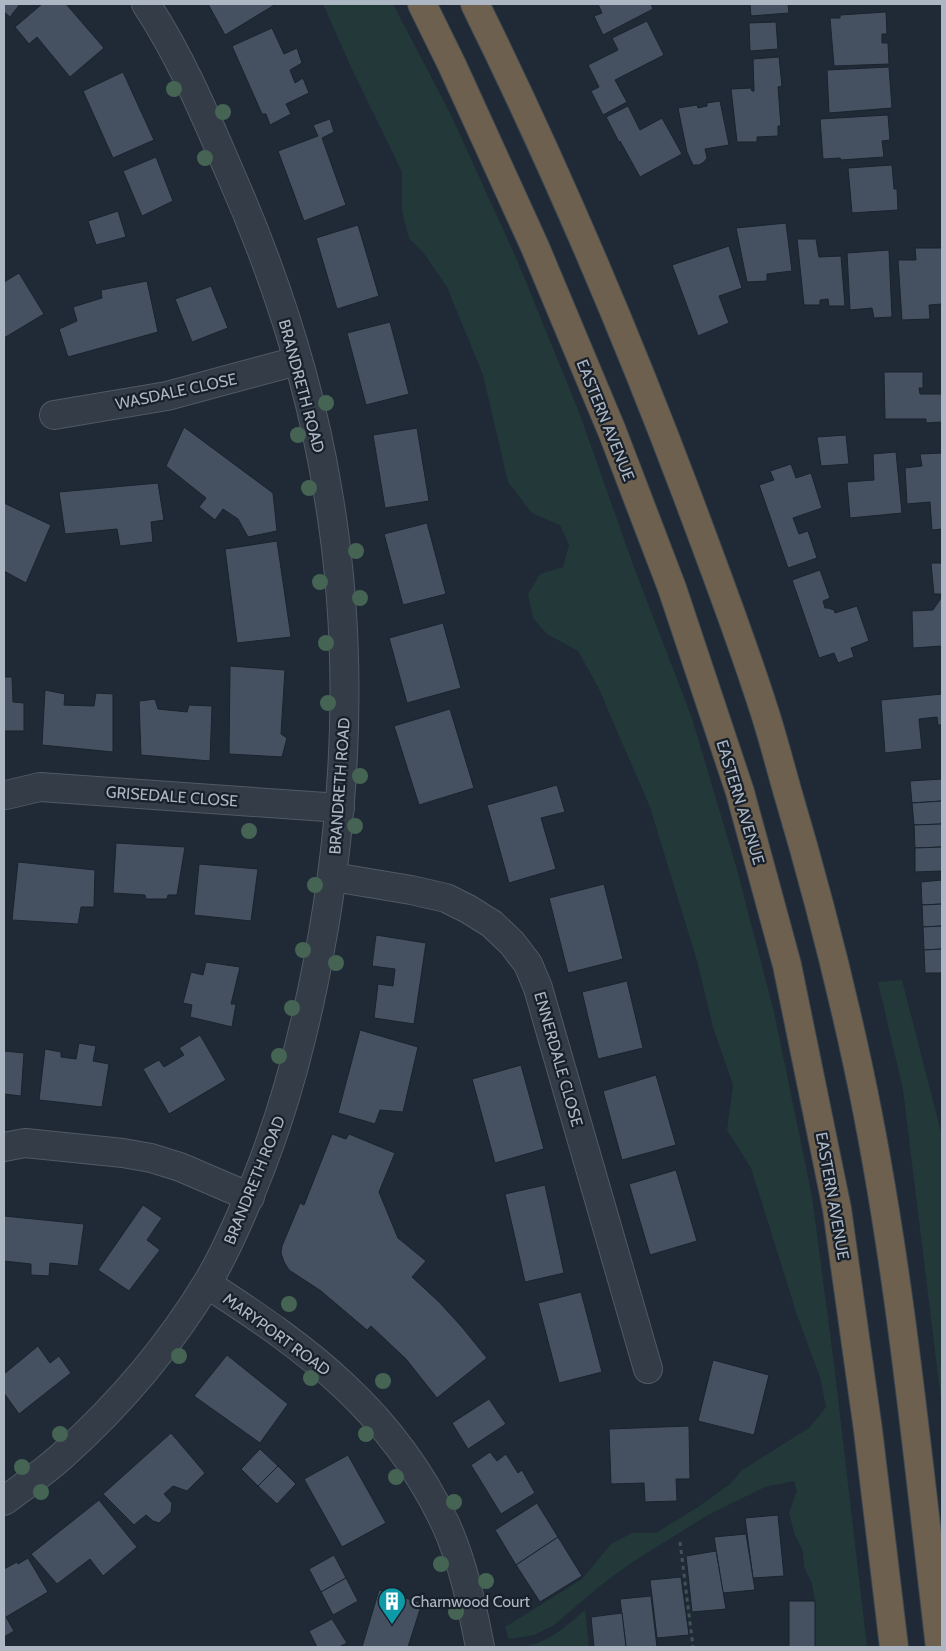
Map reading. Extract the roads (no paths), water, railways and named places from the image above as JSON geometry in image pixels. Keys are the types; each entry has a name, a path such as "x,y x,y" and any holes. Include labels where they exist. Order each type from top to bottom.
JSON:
{"highway":[{"name":"EASTERN AVENUE","path":"422,4 535,247 612,431 672,588 740,792 787,965 837,1210 868,1430 894,1647"},
{"path":"475,4 518,93 572,213 625,336 658,420 763,706 798,828 830,943 876,1160 900,1316 940,1647"}],"street":[{"name":"BRANDRETH ROAD","path":"4,1501 59,1459 104,1417 154,1359 182,1321 207,1284 229,1243 261,1172 295,1064 317,964 333,877 340,808 345,682 343,632 336,542 320,450 297,361 268,268 241,197 194,88 172,46 146,4"},
{"name":"WASDALE CLOSE","path":"54,415 167,396 297,361"},
{"name":"GRISEDALE CLOSE","path":"6,795 40,787 340,808"},
{"name":"ENNERDALE CLOSE","path":"333,877 446,898 492,924 512,943 528,964 538,988 648,1369"},
{"path":"4,1147 25,1142 142,1156 180,1167 250,1197"},
{"name":"MARYPORT ROAD","path":"207,1284 305,1351 346,1387 386,1430 423,1482 445,1524 459,1562 474,1615 480,1647"}],"place":[{"name":"Charnwood Court","path":"392,1625"}]}
